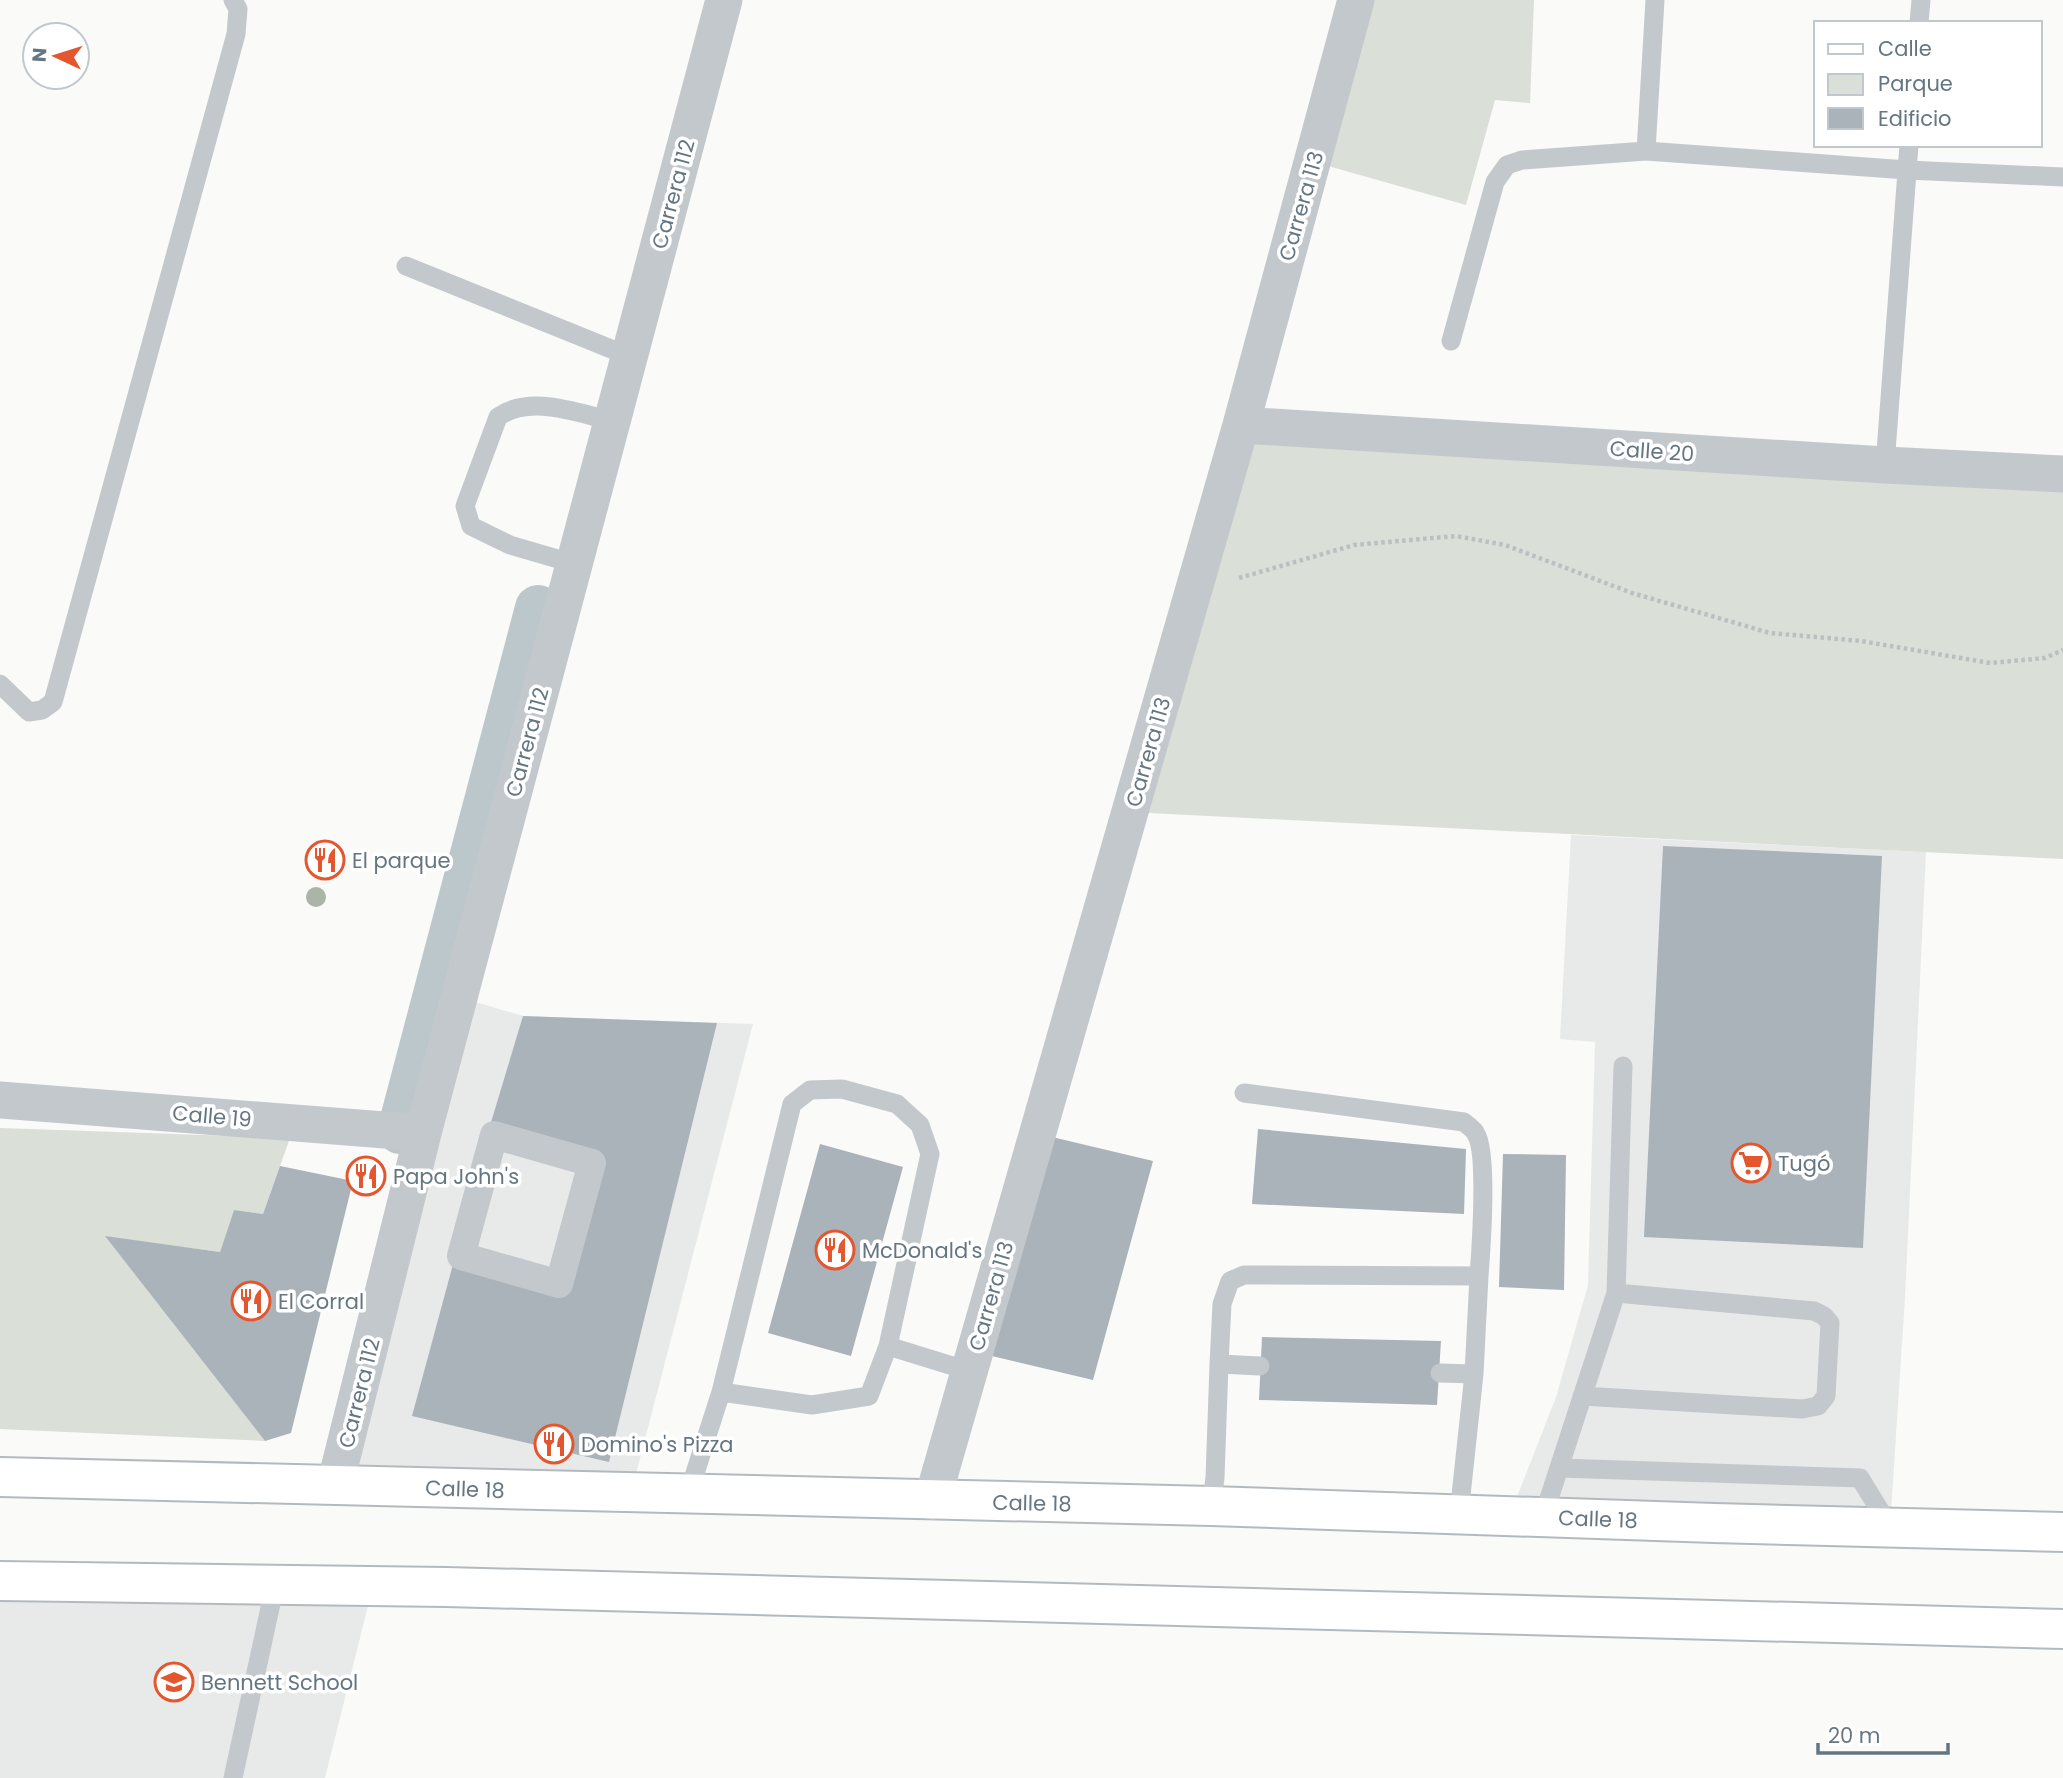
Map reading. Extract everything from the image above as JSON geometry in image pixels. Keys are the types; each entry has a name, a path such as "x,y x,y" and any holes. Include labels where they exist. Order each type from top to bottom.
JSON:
{"main road":[{"name":"Calle 18","path":"0,1477 1211,1506 2063,1532"},
{"path":"0,1581 446,1587 2063,1629"}],"street":[{"name":"Carrera 112","path":"335,1485 423,1133 724,0"},
{"name":"Carrera 113","path":"932,1501 1241,425 1356,0"},
{"name":"Calle 20","path":"1241,425 2063,474"},
{"name":"Calle 19","path":"0,1100 423,1133"},
{"path":"494,1135 592,1163 559,1284 461,1256 494,1135"}],"lane":[{"path":"0,684 29,712 42,710 53,702 236,34 237,9 233,0"},
{"path":"1646,151 1655,0"},
{"path":"1919,21 1921,0"},
{"path":"1885,465 1909,147"},
{"path":"1451,341 1495,182 1507,165 1535,157 1646,151 1907,170 2063,177"},
{"path":"406,267 631,357"},
{"path":"575,564 510,545 471,526 465,506 498,417 507,411 519,406 560,409 612,421"},
{"path":"1543,1517 1616,1293 1623,1066"},
{"path":"688,1495 721,1392 792,1104 810,1090 842,1089 897,1104 920,1125 930,1154 888,1346 869,1396 812,1405 721,1392"},
{"path":"1244,1093 1464,1122 1476,1133 1481,1148 1482,1228 1474,1374 1459,1514"},
{"path":"1211,1506 1222,1304 1230,1281 1244,1275 1479,1276"},
{"path":"1582,1396 1802,1409 1818,1406 1826,1396 1830,1323 1814,1311 1616,1293"},
{"path":"888,1346 969,1371"},
{"path":"1219,1364 1261,1366"},
{"path":"1440,1373 1474,1374"},
{"path":"1559,1468 1860,1478 1890,1527"},
{"path":"233,1778 275,1585"}],"path":[{"path":"1194,591 1354,545 1457,536 1505,545 1632,593 1770,633 1861,641 1990,663 2045,658 2063,650"}],"shaded area":[{"name":"Tugó","path":"1571,835 1926,852 1905,1298 1890,1527 1510,1515 1556,1397 1588,1285 1595,1042 1560,1039"},
{"path":"459,997 523,1016 753,1024 631,1493 335,1485"},
{"name":"Bennett School","path":"0,1581 373,1586 325,1778 0,1778"}],"green space":[{"path":"1356,0 1534,0 1530,103 1495,100 1466,205 1314,162"},
{"path":"1241,425 2063,474 2063,859 1130,812"},
{"path":"0,1128 290,1138 263,1214 234,1210 220,1252 106,1237 265,1441 0,1429"}],"building":[{"path":"1663,846 1882,856 1863,1248 1644,1237"},
{"path":"523,1016 717,1023 609,1462 412,1416 455,1257 562,1290 598,1159 489,1129"},
{"path":"1258,1129 1466,1149 1464,1214 1252,1204"},
{"path":"1052,1137 1153,1161 1093,1380 992,1356"},
{"name":"McDonald's","path":"820,1144 903,1167 851,1356 768,1333"},
{"path":"1503,1154 1566,1155 1564,1290 1499,1287"},
{"path":"280,1166 353,1181 291,1433 265,1441 105,1236 220,1252 234,1210 263,1214"},
{"path":"1262,1337 1441,1341 1437,1405 1259,1400"}],"waterway":[{"path":"400,1131 538,608"}],"place":[{"name":"El parque","path":"325,860"},
{"name":"Tugó","path":"1751,1163"},
{"name":"Papa John's","path":"366,1176"},
{"name":"McDonald's","path":"835,1250"},
{"name":"El Corral","path":"251,1301"},
{"name":"Domino's Pizza","path":"554,1444"},
{"name":"Bennett School","path":"174,1682"}]}
